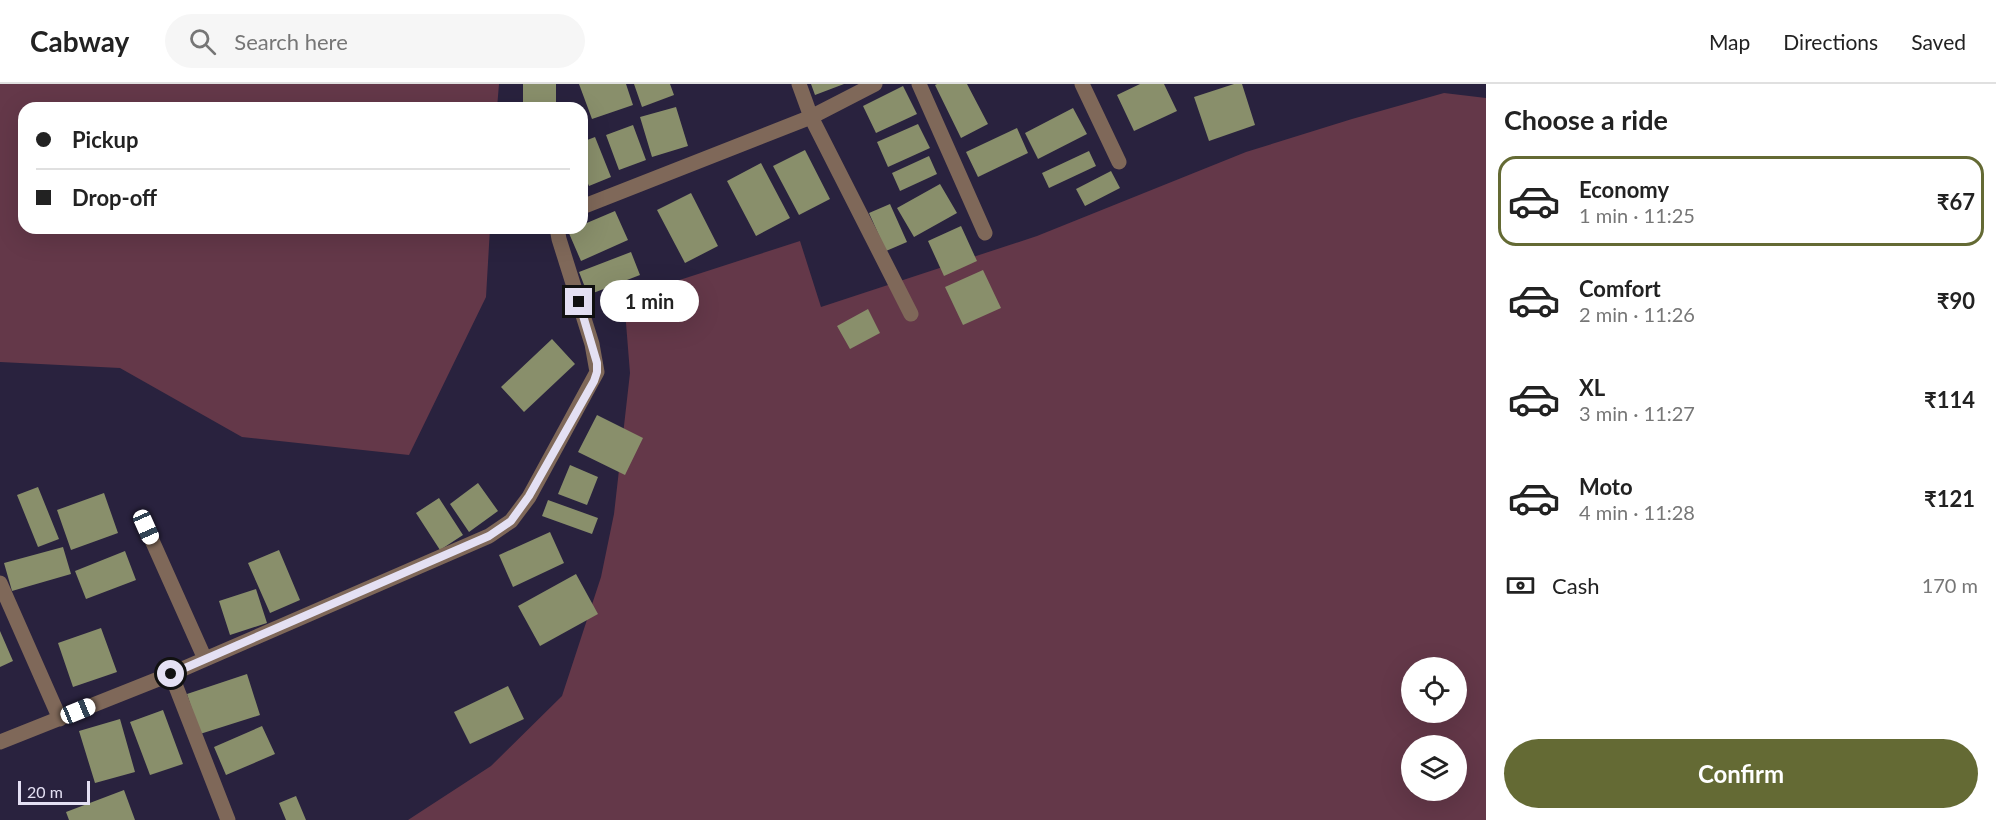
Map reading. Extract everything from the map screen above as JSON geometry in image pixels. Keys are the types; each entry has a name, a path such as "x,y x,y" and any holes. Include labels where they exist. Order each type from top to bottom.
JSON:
{"street":[{"path":"799,84 811,117 911,314"},
{"path":"588,205 811,117 875,84"},
{"path":"919,84 985,233"},
{"path":"1082,84 1119,162"},
{"path":"0,742 171,674 489,536 511,521 519,511 597,372 592,344 558,234"},
{"path":"146,527 205,659"},
{"path":"0,583 60,719"},
{"path":"171,674 228,820"}],"shaded area":[{"path":"0,84 499,84 498,102 18,102 18,234 490,234 486,297 409,455 242,437 120,368 0,362"},
{"path":"1444,93 1486,98 1486,820 408,820 491,766 562,696 601,577 614,514 630,373 624,298 800,241 821,307 1037,236 1246,152"}],"building":[{"path":"523,84 556,84 556,102 523,102"},
{"path":"579,84 626,84 633,105 592,119 588,102 586,102"},
{"path":"634,84 670,84 674,95 642,107"},
{"path":"811,84 844,84 815,95"},
{"path":"967,84 988,124 961,138 935,85"},
{"path":"1140,84 1164,84 1177,111 1134,131 1117,95"},
{"path":"1234,84 1242,84 1255,125 1209,141 1194,97"},
{"path":"903,86 917,114 876,133 863,106"},
{"path":"676,107 688,146 652,157 640,117"},
{"path":"1073,108 1087,134 1038,159 1025,133"},
{"path":"918,124 930,148 888,167 877,142"},
{"path":"633,125 646,160 619,170 606,135"},
{"path":"1017,128 1028,153 978,177 966,152"},
{"path":"595,137 611,177 589,186 588,184 588,140"},
{"path":"805,150 830,199 799,215 773,166"},
{"path":"1089,151 1096,166 1049,188 1042,173"},
{"path":"929,156 937,174 900,191 892,173"},
{"path":"761,163 790,218 756,236 727,181"},
{"path":"1111,171 1120,188 1085,206 1076,189"},
{"path":"940,184 957,213 914,237 897,208"},
{"path":"691,193 718,246 685,263 657,210"},
{"path":"890,204 907,242 886,251 869,213"},
{"path":"615,211 628,240 581,261 569,234 588,234 588,222"},
{"path":"961,226 977,261 944,276 928,241"},
{"path":"631,252 640,275 588,295 579,272"},
{"path":"983,270 1001,308 963,325 945,287"},
{"path":"868,309 880,333 850,349 837,326"},
{"path":"552,339 575,364 524,412 501,387"},
{"path":"597,415 643,438 625,475 578,452"},
{"path":"570,465 598,477 587,505 558,494"},
{"path":"478,483 498,511 469,532 450,504"},
{"path":"38,487 59,539 38,547 17,495"},
{"path":"104,493 118,533 71,550 57,510"},
{"path":"439,498 463,535 440,550 416,513"},
{"path":"548,500 598,518 592,534 542,516"},
{"path":"550,532 564,563 513,587 499,555"},
{"path":"63,547 71,574 12,591 4,563"},
{"path":"279,550 300,600 270,613 248,563"},
{"path":"125,551 136,580 86,599 75,571"},
{"path":"576,574 598,614 540,646 518,606"},
{"path":"256,589 267,623 230,635 219,601"},
{"path":"101,628 117,672 73,687 58,643"},
{"path":"0,631 13,661 0,667"},
{"path":"247,674 260,715 200,734 187,694"},
{"path":"508,686 524,719 470,744 454,712"},
{"path":"163,710 183,764 150,775 130,722"},
{"path":"120,719 135,772 95,783 79,731"},
{"path":"262,726 275,754 226,775 214,747"},
{"path":"124,790 135,820 69,820 66,812"},
{"path":"296,796 306,820 286,820 279,803"}],"route":[{"path":"171,674 489,536 511,521 529,496 597,372 597,363 579,302"}]}
